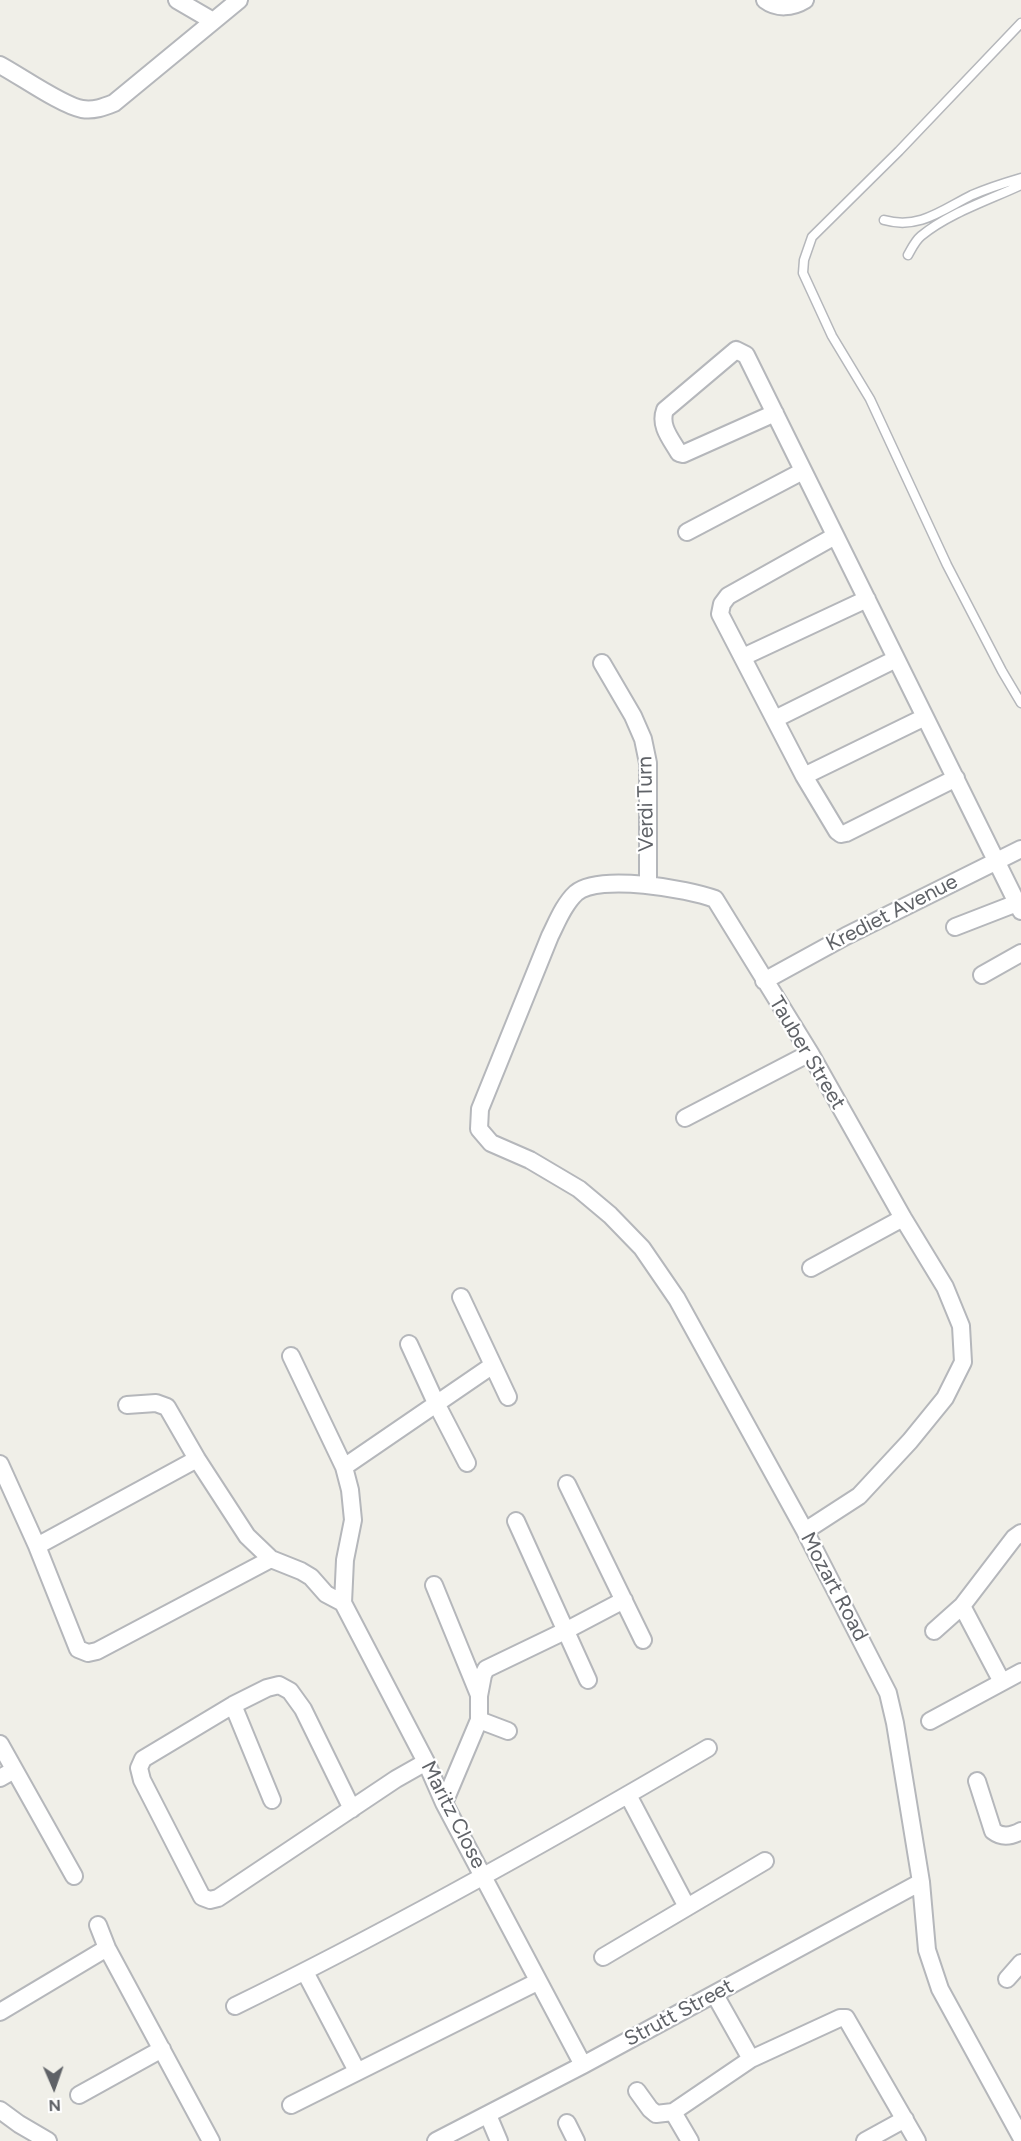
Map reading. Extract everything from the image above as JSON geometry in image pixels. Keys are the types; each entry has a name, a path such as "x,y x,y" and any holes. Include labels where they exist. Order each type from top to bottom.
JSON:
{"street":[{"path":"177,0 213,21"},
{"path":"0,64 72,107 87,110 99,108 114,103 239,0"},
{"path":"765,0 776,7 790,7 805,0"},
{"path":"775,413 683,454 678,453 663,426 665,410 736,350 746,355 775,413 835,536 867,599 896,659 981,828 1019,907 956,927"},
{"path":"687,532 803,471"},
{"path":"835,536 728,596 722,604 720,614 804,776 841,834 956,778"},
{"path":"743,657 867,599"},
{"path":"775,719 896,659"},
{"name":"Verdi Turn","path":"602,663 644,739 648,763 648,884"},
{"path":"804,776 925,717"},
{"name":"Krediet Avenue","path":"764,981 846,936 1021,849"},
{"name":"Tauber Street","path":"482,1134 479,1122 480,1109 542,954 561,912 577,892 594,885 648,884 699,893 715,899 810,1053 903,1218 945,1287 962,1326 963,1362 945,1398 910,1441 859,1496 805,1531"},
{"path":"982,975 1021,953"},
{"path":"685,1118 810,1053"},
{"name":"Mozart Road","path":"482,1134 491,1143 530,1160 579,1189 610,1215 642,1248 677,1299 805,1531 888,1693 921,1882 927,1950 940,1989 1021,2137"},
{"path":"811,1268 903,1218"},
{"path":"461,1298 508,1397"},
{"path":"409,1344 467,1463"},
{"path":"127,1405 156,1403 167,1407 197,1459 247,1536 271,1559 311,1577 326,1594 343,1603 345,1560 353,1520 350,1490 344,1467 291,1356"},
{"path":"344,1467 493,1365"},
{"path":"37,1546 197,1459"},
{"path":"0,1464 37,1546 78,1649 88,1653 97,1651 271,1559"},
{"path":"567,1484 643,1640"},
{"path":"516,1521 588,1680"},
{"path":"934,1631 962,1606 1014,1538 1021,1533"},
{"path":"434,1585 479,1696"},
{"path":"444,1803 478,1720 479,1696 486,1669 624,1600"},
{"name":"Maritz Close","path":"343,1603 426,1761 444,1803 583,2065"},
{"path":"962,1606 1002,1682"},
{"path":"930,1721 1021,1672"},
{"path":"352,1809 303,1709 290,1691 279,1685 267,1688 233,1705 143,1759 139,1768 142,1780 202,1897 210,1900 218,1898 426,1761"},
{"path":"233,1705 272,1800"},
{"path":"478,1720 508,1731"},
{"path":"0,1744 7,1774 74,1876"},
{"path":"236,2006 484,1877 708,1748"},
{"path":"977,1781 993,1831 1009,1836 1021,1831"},
{"path":"628,1795 687,1907"},
{"path":"603,1957 765,1861"},
{"name":"Strutt Street","path":"436,2141 715,1995 921,1882"},
{"path":"98,1925 107,1948 211,2141"},
{"path":"0,2012 107,1948"},
{"path":"1007,1979 1021,1963"},
{"path":"305,1972 357,2071"},
{"path":"291,2105 537,1982"},
{"path":"715,1995 751,2059"},
{"path":"637,2091 656,2114 673,2112 751,2059 840,2018 846,2018 917,2141"},
{"path":"79,2094 162,2049"},
{"path":"0,2110 48,2141"},
{"path":"673,2112 690,2141"},
{"path":"488,2115 499,2141"},
{"path":"865,2141 905,2119"},
{"path":"567,2122 576,2141"}],"lane":[{"path":"1021,23 899,152 812,237 804,260 803,273 832,336 870,399 947,565 1021,703"},
{"path":"884,220 898,224 912,224 974,194 1021,178"},
{"path":"908,255 922,235 951,218 1021,185"}]}
